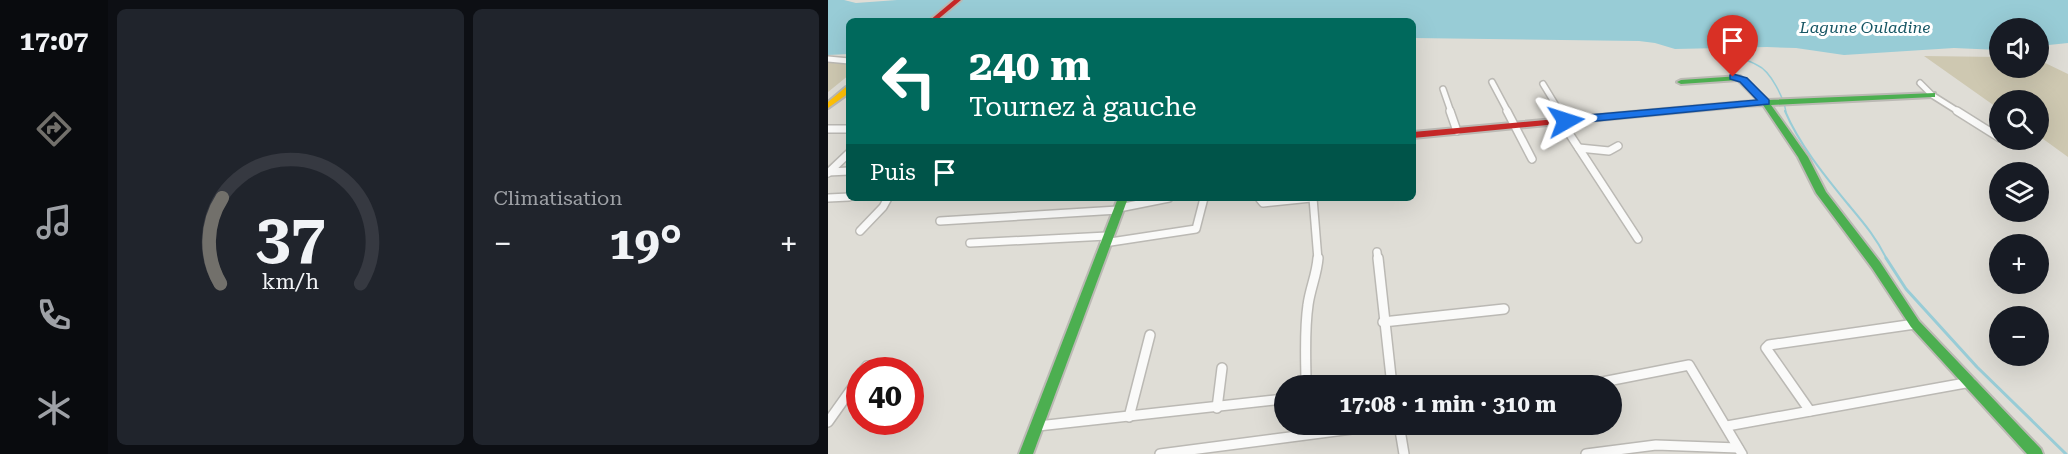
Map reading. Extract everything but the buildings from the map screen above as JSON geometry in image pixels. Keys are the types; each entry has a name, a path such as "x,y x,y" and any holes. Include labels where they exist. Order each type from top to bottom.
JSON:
{"street":[{"path":"936,18 958,0"},
{"path":"828,59 846,61"},
{"path":"1681,82 1740,78 1765,102 1803,157 1821,193 1876,265 1915,324 2037,454"},
{"path":"1492,82 1533,159"},
{"path":"1920,83 1932,94 1989,131"},
{"path":"1543,84 1579,148 1638,239"},
{"path":"1443,89 1457,131"},
{"path":"828,106 846,91"},
{"path":"1416,135 1765,102 1932,94"},
{"path":"828,129 846,129"},
{"path":"1579,148 1609,151 1618,146"},
{"path":"828,173 846,156"},
{"path":"828,173 846,171"},
{"path":"828,198 846,197"},
{"path":"860,231 886,201"},
{"path":"940,221 1148,201"},
{"path":"970,243 1105,240 1196,230 1203,201"},
{"path":"1260,201 1263,203 1283,201"},
{"path":"1306,375 1305,329 1308,301 1317,273 1319,250 1312,201"},
{"path":"1026,454 1120,205"},
{"path":"1377,252 1390,375"},
{"path":"1383,322 1504,309"},
{"path":"1810,411 1766,348 1769,345 1915,324"},
{"path":"1129,417 1150,335"},
{"path":"1622,378 1689,365 1740,451"},
{"path":"1217,408 1222,368"},
{"path":"1727,426 1971,382"},
{"path":"828,422 846,397"},
{"path":"1038,426 1274,400"},
{"path":"1160,454 1224,450 1320,435"},
{"path":"1401,435 1404,454"},
{"path":"1586,454 1656,446 1740,451"}],"shaded area":[{"path":"1924,56 1989,57 1989,78 2049,78 2049,65 2068,74 2068,157 2049,143 2049,90 1989,90 1989,102"},
{"path":"828,62 846,64 846,77 828,92"}],"water":[{"name":"Lagune Ouladine","path":"828,0 856,3 897,0 2068,0 2068,43 2049,45 2049,18 1989,18 1989,50 1954,48 1844,55 1796,48 1675,49 1639,41 1416,38 1416,18 846,18 846,54 828,55"}],"waterway":[{"path":"1719,47 1762,68 1776,86 1786,112"},
{"path":"1785,111 1813,159 1869,230 1886,258"},
{"path":"1886,258 1906,289 1977,367 2066,454"}],"traffic: fast":[{"path":"1681,82 1740,78 1765,102 1803,157 1821,193 1876,265 1915,324 2036,454"},
{"path":"1742,104 1932,95"},
{"path":"1026,454 1122,201"}],"traffic: slow":[{"path":"828,106 846,91"}],"traffic: jam":[{"path":"936,18 958,0"},
{"path":"1416,135 1742,104"}],"route":[{"path":"1566,121 1765,102 1744,80 1733,77"}]}
